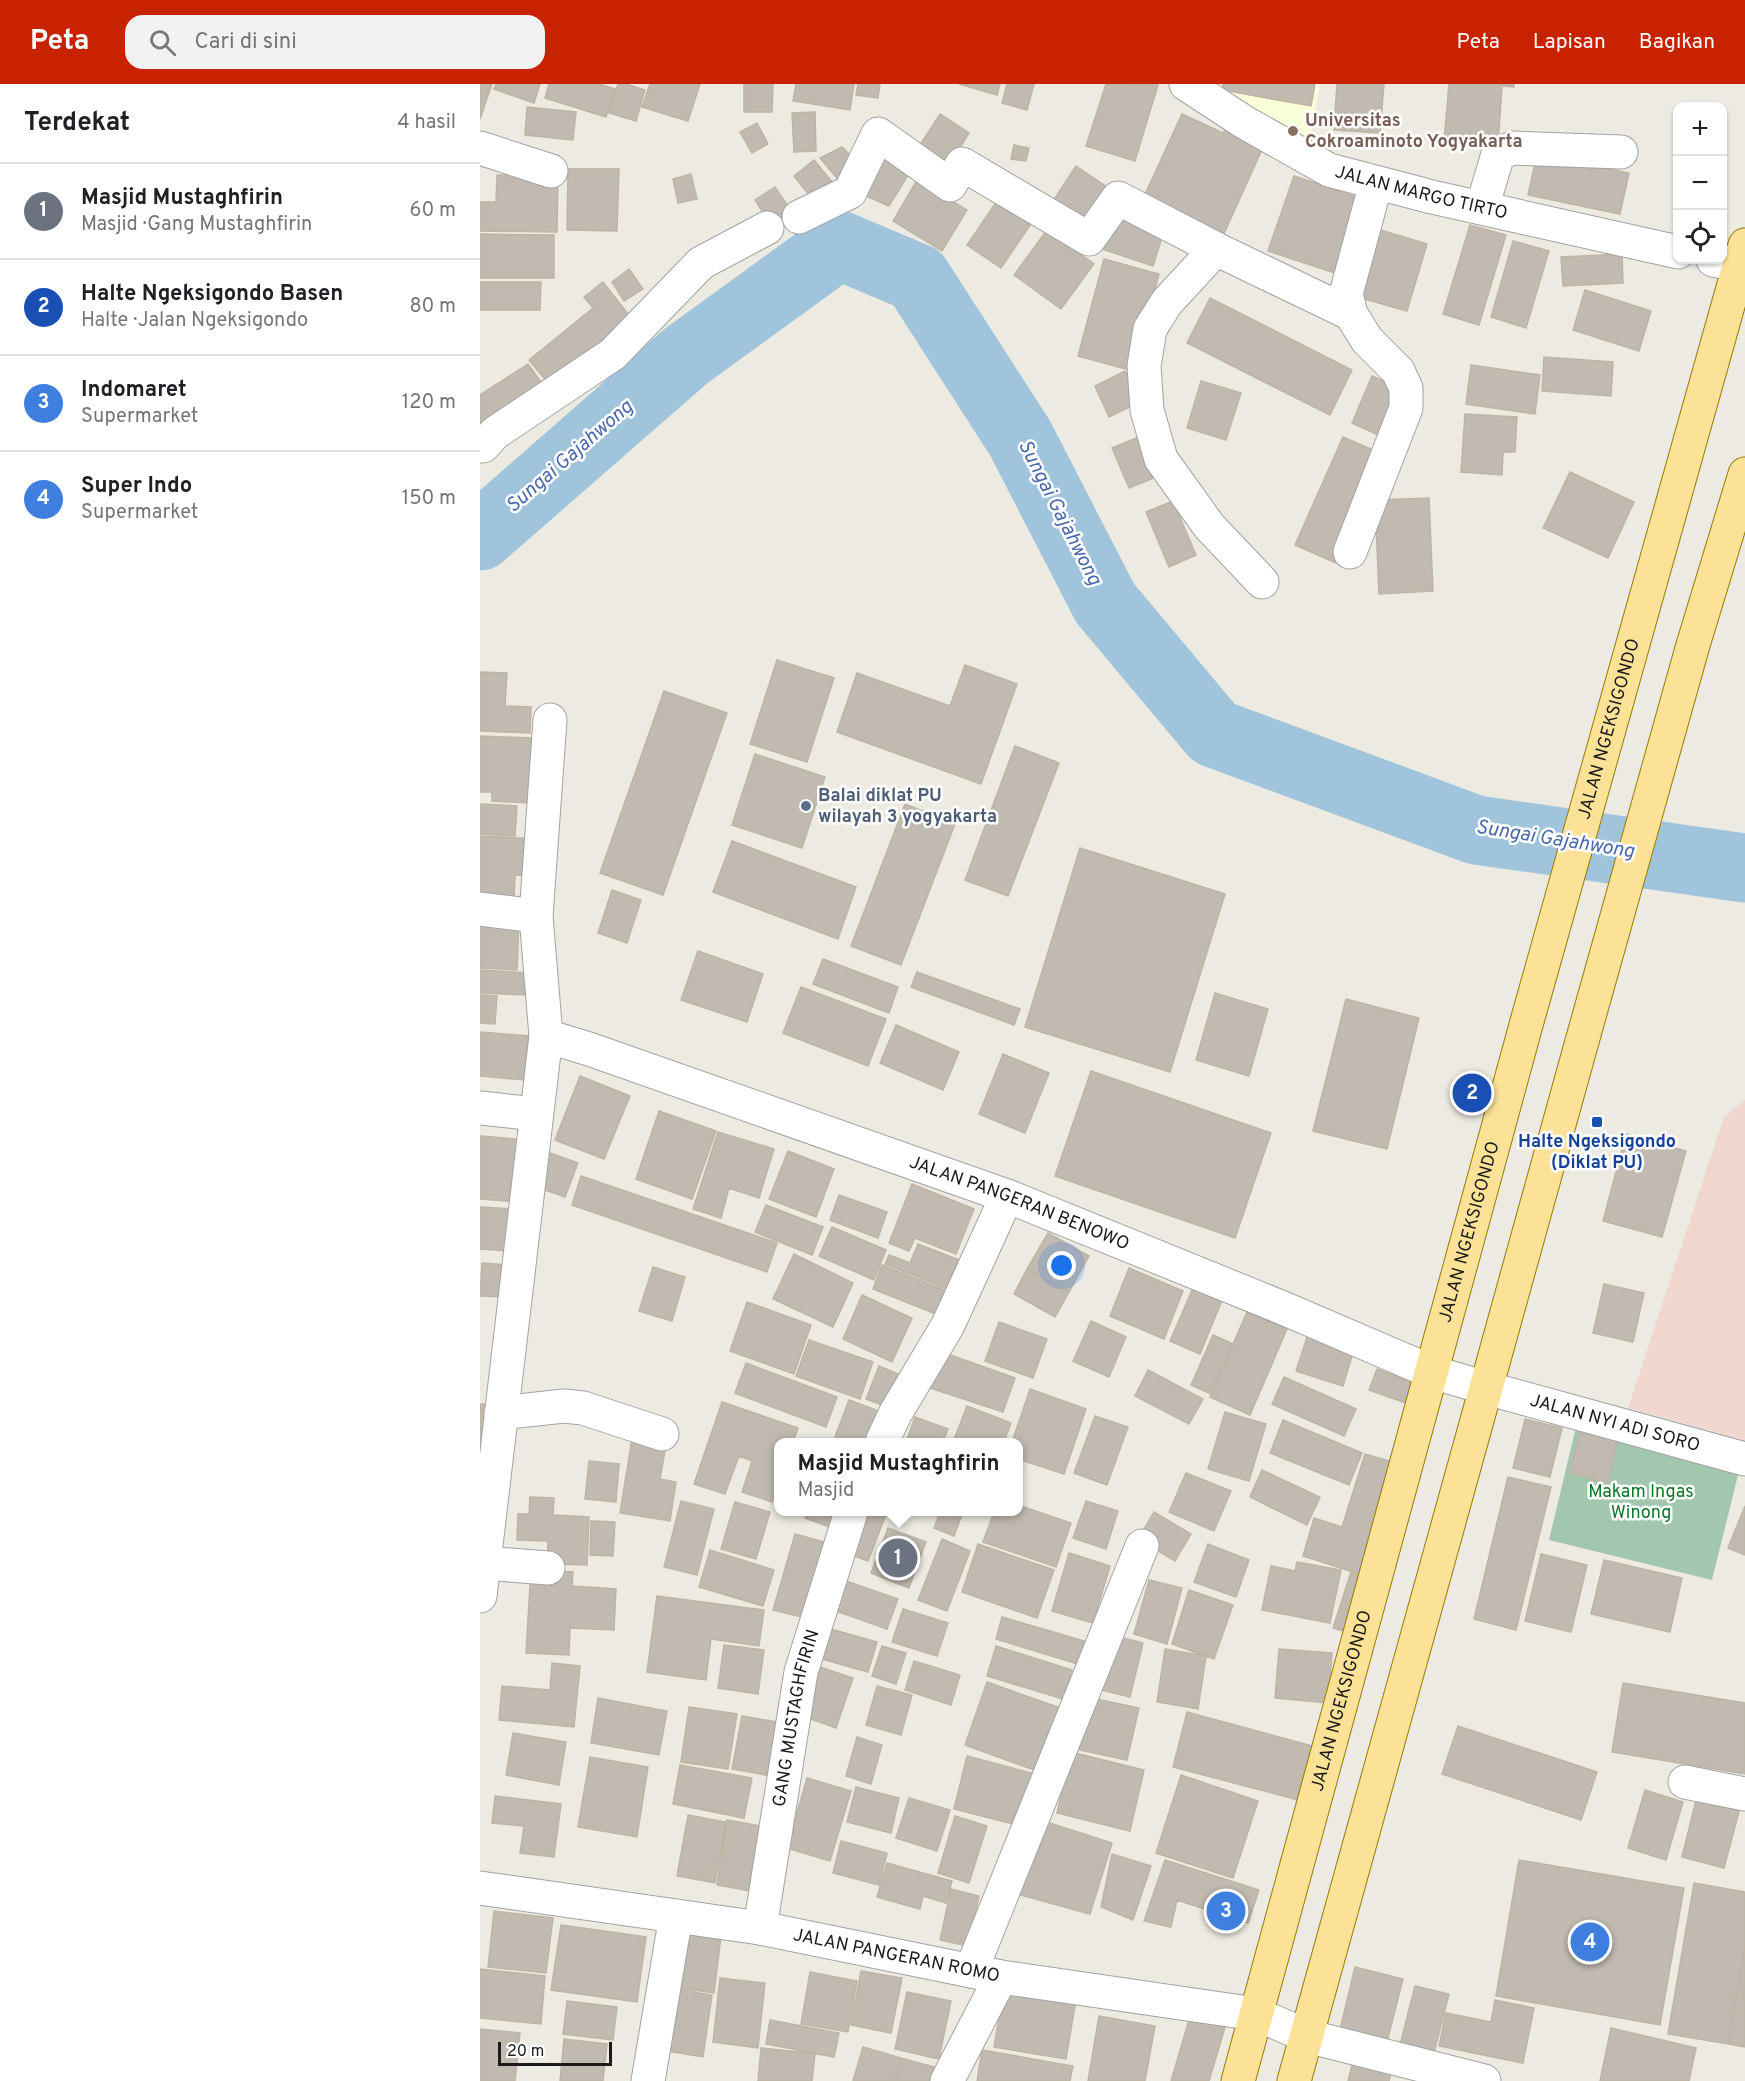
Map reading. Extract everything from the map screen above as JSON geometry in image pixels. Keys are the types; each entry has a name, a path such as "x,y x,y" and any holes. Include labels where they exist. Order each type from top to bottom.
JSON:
{"main road":[{"name":"JALAN NGEKSIGONDO","path":"1238,2081 1526,1025 1637,631 1732,257"},
{"path":"1294,2081 1693,645 1745,474"}],"street":[{"name":"JALAN MARGO TIRTO","path":"1185,84 1244,122 1329,170 1482,208 1673,251"},
{"path":"799,217 850,192 878,134 950,185 962,164 1089,239 1118,198 1216,249 1351,314"},
{"path":"480,148 551,171"},
{"path":"1482,208 1498,154 1513,148 1621,152"},
{"path":"1350,552 1406,408 1406,388 1398,371 1367,340 1351,314 1346,294 1376,183"},
{"path":"481,448 495,432 613,354 701,263 767,228"},
{"path":"1216,249 1167,302 1150,329 1144,366 1147,410 1161,459 1209,526 1262,582"},
{"path":"480,1596 546,1036 537,916 550,720"},
{"path":"480,909 537,916"},
{"name":"JALAN PANGERAN BENOWO","path":"546,1036 589,1049 1007,1196 1261,1299 1432,1372 1486,1388"},
{"path":"480,1108 536,1114"},
{"path":"884,1438 895,1414 948,1325 1007,1196"},
{"name":"JALAN NYI ADI SORO","path":"1486,1388 1745,1459"},
{"path":"501,1413 564,1406 583,1408 662,1434"},
{"name":"GANG MUSTAGHFIRIN","path":"760,1928 801,1672 850,1516"},
{"path":"947,2081 1142,1546"},
{"path":"484,1563 548,1568"},
{"path":"1685,1782 1745,1794"},
{"name":"JALAN PANGERAN ROMO","path":"480,1888 760,1928 986,1974 1256,2014 1307,2036 1484,2081"},
{"path":"648,2081 676,1916"}],"shaded area":[{"name":"Universitas Cokroaminoto Yogyakarta","path":"1197,84 1320,84 1308,153"},
{"path":"1745,1100 1745,1440 1628,1408 1724,1117"}],"green space":[{"name":"Makam Ingas Winong","path":"1576,1427 1740,1467 1712,1580 1549,1540"}],"building":[{"path":"480,84 492,84 480,119"},
{"path":"496,84 540,84 534,103 494,89"},
{"path":"549,84 599,84 615,89 606,117 545,98"},
{"path":"618,84 645,90 636,121 609,113"},
{"path":"650,84 700,84 688,121 642,107"},
{"path":"744,84 773,84 772,112 744,112"},
{"path":"796,84 854,84 850,110 793,101"},
{"path":"858,84 880,84 878,98 856,95"},
{"path":"959,84 1000,84 997,95"},
{"path":"1007,84 1034,84 1027,110 1002,103"},
{"path":"1106,84 1158,85 1135,161 1086,146"},
{"path":"1223,84 1315,84 1311,106 1222,90"},
{"path":"1337,84 1384,84 1380,133 1334,130"},
{"path":"1449,84 1514,84 1514,87 1502,86 1498,145 1444,141"},
{"path":"527,107 576,112 573,140 525,135"},
{"path":"815,112 816,151 794,152 792,113"},
{"path":"940,114 969,133 943,175 913,156"},
{"path":"1182,114 1223,133 1227,126 1265,143 1222,238 1142,201"},
{"path":"757,123 768,144 752,153 740,132"},
{"path":"1014,145 1029,148 1026,161 1011,159"},
{"path":"842,147 859,164 840,182 820,158"},
{"path":"882,147 913,167 889,206 859,193"},
{"path":"1537,154 1629,173 1620,214 1528,195"},
{"path":"814,160 837,188 817,205 794,176"},
{"path":"1076,166 1113,191 1087,232 1049,207"},
{"path":"568,169 619,169 617,231 567,230"},
{"path":"691,174 697,199 678,203 673,179"},
{"path":"497,175 558,176 557,232 480,231 480,202 496,202"},
{"path":"1294,176 1368,201 1344,276 1268,251"},
{"path":"917,180 967,210 942,251 893,221"},
{"path":"775,187 792,212 771,225 755,200"},
{"path":"1001,195 1035,218 1001,268 967,245"},
{"path":"1114,211 1165,228 1153,266 1102,249"},
{"path":"1470,225 1506,235 1479,325 1443,314"},
{"path":"1374,228 1427,244 1407,311 1354,296"},
{"path":"1047,230 1094,264 1061,309 1014,275"},
{"path":"480,234 554,235 554,278 480,278"},
{"path":"1513,241 1549,251 1526,328 1491,317"},
{"path":"1622,254 1623,283 1563,286 1561,257"},
{"path":"1104,259 1159,274 1133,371 1078,356"},
{"path":"629,269 643,289 624,301 612,282"},
{"path":"480,282 541,282 540,310 480,310"},
{"path":"603,282 635,323 553,389 529,360 593,308 584,297"},
{"path":"1585,290 1651,311 1639,351 1573,330"},
{"path":"1210,298 1352,370 1330,415 1187,343"},
{"path":"1544,357 1613,362 1611,396 1542,391"},
{"path":"528,364 546,389 480,433 480,395"},
{"path":"1471,365 1540,375 1535,414 1466,404"},
{"path":"1125,371 1140,402 1109,417 1095,386"},
{"path":"1372,376 1403,390 1383,437 1352,423"},
{"path":"1201,381 1241,393 1226,440 1187,428"},
{"path":"1465,414 1517,417 1515,452 1503,452 1502,475 1461,472"},
{"path":"1139,437 1156,477 1129,488 1112,448"},
{"path":"1343,437 1382,454 1336,563 1295,545"},
{"path":"1570,472 1634,502 1608,558 1543,528"},
{"path":"1429,498 1433,591 1379,594 1375,500"},
{"path":"1173,501 1196,555 1169,567 1146,512"},
{"path":"777,660 834,678 807,762 750,744"},
{"path":"965,665 1017,684 981,784 837,732 857,673 950,706"},
{"path":"480,672 507,673 505,706 531,707 530,733 480,731"},
{"path":"664,691 727,713 663,895 600,873"},
{"path":"480,736 532,738 529,803 492,801 492,792 480,792"},
{"path":"1015,746 1059,763 1008,896 965,880"},
{"path":"755,754 825,777 802,848 732,825"},
{"path":"480,804 517,806 515,836 480,834"},
{"path":"905,804 955,824 901,965 851,946"},
{"path":"480,836 537,839 535,876 515,875 514,899 480,897"},
{"path":"732,841 856,887 838,939 713,892"},
{"path":"1080,848 1225,894 1170,1072 1025,1027"},
{"path":"612,890 641,900 627,943 598,933"},
{"path":"480,916 519,919 517,970 480,968"},
{"path":"698,951 763,974 747,1022 681,1000"},
{"path":"823,959 898,987 889,1013 813,984"},
{"path":"480,970 530,973 529,995 480,993"},
{"path":"917,972 1020,1009 1014,1025 911,987"},
{"path":"801,987 886,1019 868,1066 783,1033"},
{"path":"1215,993 1268,1009 1249,1076 1196,1060"},
{"path":"480,995 497,996 495,1024 480,1023"},
{"path":"1346,999 1419,1018 1387,1149 1313,1131"},
{"path":"896,1025 959,1052 943,1090 880,1063"},
{"path":"480,1032 528,1036 524,1080 480,1076"},
{"path":"1003,1054 1049,1073 1025,1133 979,1114"},
{"path":"1091,1071 1271,1133 1235,1238 1055,1176"},
{"path":"580,1076 630,1096 604,1159 555,1140"},
{"path":"659,1111 716,1131 692,1199 636,1179"},
{"path":"718,1132 774,1149 759,1198 729,1188 721,1218 693,1209"},
{"path":"1626,1134 1686,1151 1662,1237 1603,1221"},
{"path":"480,1136 527,1140 522,1202 480,1199"},
{"path":"788,1151 834,1169 816,1217 769,1199"},
{"path":"547,1152 578,1163 565,1197 534,1186"},
{"path":"581,1176 777,1243 767,1272 572,1205"},
{"path":"912,1184 974,1209 956,1254 915,1238 909,1251 889,1243"},
{"path":"839,1195 887,1212 878,1238 830,1220"},
{"path":"766,1205 823,1227 812,1255 755,1232"},
{"path":"480,1207 515,1209 512,1251 480,1249"},
{"path":"832,1227 886,1250 874,1280 819,1256"},
{"path":"1048,1233 1089,1256 1069,1292 1027,1269"},
{"path":"918,1244 959,1260 947,1289 885,1264 889,1255 910,1263"},
{"path":"794,1254 853,1283 833,1327 773,1299"},
{"path":"482,1263 508,1265 505,1297 480,1296"},
{"path":"882,1265 944,1290 936,1314 873,1289"},
{"path":"653,1267 685,1277 672,1321 639,1311"},
{"path":"1129,1268 1183,1291 1164,1339 1110,1316"},
{"path":"1027,1269 1069,1292 1055,1317 1014,1294"},
{"path":"1196,1281 1225,1293 1200,1354 1170,1341"},
{"path":"1604,1284 1644,1293 1633,1342 1593,1333"},
{"path":"862,1295 912,1318 892,1362 843,1339"},
{"path":"747,1302 811,1325 794,1374 730,1351"},
{"path":"1247,1312 1287,1329 1250,1415 1210,1397"},
{"path":"1091,1321 1126,1337 1109,1377 1073,1361"},
{"path":"999,1322 1047,1339 1033,1378 985,1361"},
{"path":"1309,1331 1355,1346 1343,1386 1296,1371"},
{"path":"1213,1335 1233,1344 1211,1394 1191,1385"},
{"path":"809,1340 873,1362 860,1399 796,1376"},
{"path":"942,1352 1015,1378 1003,1412 930,1388"},
{"path":"746,1363 837,1397 826,1427 735,1393"},
{"path":"879,1366 905,1377 893,1409 866,1399"},
{"path":"1377,1369 1414,1383 1406,1403 1369,1390"},
{"path":"1148,1370 1203,1399 1189,1424 1135,1396"},
{"path":"1284,1377 1356,1409 1344,1436 1272,1404"},
{"path":"1030,1389 1086,1409 1064,1474 1023,1461 1023,1438 1013,1438"},
{"path":"849,1400 884,1413 875,1438 835,1438"},
{"path":"722,1402 798,1428 794,1438 774,1438 774,1496 772,1502 742,1492 752,1461 739,1456 725,1494 694,1484"},
{"path":"480,1404 491,1405 489,1448 480,1447"},
{"path":"967,1406 1011,1423 1005,1438 955,1438"},
{"path":"1225,1412 1266,1424 1249,1481 1208,1469"},
{"path":"1095,1416 1128,1427 1107,1485 1074,1473"},
{"path":"915,1417 948,1429 945,1438 907,1438"},
{"path":"1525,1419 1562,1428 1550,1477 1513,1468"},
{"path":"1283,1420 1362,1453 1349,1485 1270,1453"},
{"path":"1581,1429 1618,1438 1607,1483 1570,1473"},
{"path":"633,1433 667,1439 660,1479 676,1482 670,1521 620,1513"},
{"path":"1365,1454 1403,1465 1369,1577 1303,1556 1314,1518 1342,1527"},
{"path":"589,1461 619,1464 616,1502 585,1499"},
{"path":"1262,1470 1320,1497 1307,1525 1250,1497"},
{"path":"1186,1473 1231,1491 1214,1531 1169,1512"},
{"path":"1508,1477 1551,1487 1516,1630 1474,1619"},
{"path":"530,1497 554,1498 553,1515 589,1517 587,1565 547,1564 548,1541 517,1540 518,1514 529,1514"},
{"path":"681,1501 714,1509 697,1575 664,1567"},
{"path":"1086,1501 1118,1511 1106,1549 1073,1538"},
{"path":"735,1502 770,1512 756,1559 721,1549"},
{"path":"1745,1506 1745,1555 1728,1548"},
{"path":"1023,1507 1071,1523 1056,1567 983,1542 993,1516 1023,1516"},
{"path":"1154,1512 1191,1534 1175,1561 1138,1539"},
{"path":"806,1516 840,1516 835,1529 805,1518"},
{"path":"863,1516 885,1516 868,1561 849,1554"},
{"path":"938,1516 962,1516 954,1536 934,1528"},
{"path":"591,1521 615,1522 613,1556 590,1555"},
{"path":"888,1528 926,1542 909,1588 871,1573"},
{"path":"795,1534 835,1545 814,1620 773,1610"},
{"path":"942,1539 970,1551 947,1611 918,1600"},
{"path":"978,1544 1054,1570 1037,1618 962,1592"},
{"path":"1208,1544 1249,1560 1236,1597 1194,1582"},
{"path":"710,1550 774,1570 763,1606 699,1587"},
{"path":"1069,1553 1110,1566 1093,1623 1052,1611"},
{"path":"1541,1554 1587,1565 1571,1632 1525,1621"},
{"path":"1604,1560 1682,1578 1670,1632 1591,1614"},
{"path":"1297,1562 1341,1570 1330,1623 1262,1610 1271,1566 1295,1571"},
{"path":"531,1569 573,1572 572,1586 616,1589 614,1630 570,1628 569,1655 526,1653"},
{"path":"1351,1572 1372,1578 1354,1634 1333,1628"},
{"path":"1149,1580 1182,1588 1167,1644 1134,1634"},
{"path":"846,1581 898,1599 887,1629 836,1611"},
{"path":"1189,1590 1233,1605 1214,1659 1172,1644"},
{"path":"657,1596 764,1610 759,1646 711,1639 706,1680 647,1672"},
{"path":"903,1609 948,1623 937,1656 892,1642"},
{"path":"1002,1617 1084,1641 1078,1664 996,1639"},
{"path":"820,1626 877,1642 868,1672 811,1656"},
{"path":"1108,1634 1143,1643 1130,1697 1094,1688"},
{"path":"724,1645 764,1650 758,1694 718,1688"},
{"path":"882,1646 906,1653 896,1684 872,1676"},
{"path":"996,1646 1072,1670 1063,1699 987,1676"},
{"path":"1165,1649 1206,1656 1198,1709 1157,1702"},
{"path":"1279,1649 1332,1653 1328,1703 1275,1698"},
{"path":"914,1661 960,1675 951,1705 905,1690"},
{"path":"552,1663 580,1666 574,1727 499,1720 502,1686 550,1690"},
{"path":"820,1667 853,1678 836,1728 803,1716"},
{"path":"987,1682 1063,1709 1040,1772 965,1745"},
{"path":"1623,1683 1745,1703 1745,1774 1612,1752"},
{"path":"877,1686 912,1695 901,1735 866,1725"},
{"path":"1087,1697 1139,1708 1127,1760 1075,1749"},
{"path":"598,1698 667,1711 659,1755 591,1743"},
{"path":"689,1707 737,1714 728,1769 681,1762"},
{"path":"1187,1712 1316,1747 1302,1801 1173,1767"},
{"path":"742,1716 783,1723 782,1778 732,1769"},
{"path":"1458,1726 1597,1772 1581,1820 1442,1774"},
{"path":"513,1733 566,1742 559,1785 506,1775"},
{"path":"857,1737 882,1745 871,1784 846,1776"},
{"path":"1071,1752 1144,1770 1130,1831 1057,1813"},
{"path":"967,1756 1039,1775 1025,1827 954,1809"},
{"path":"590,1757 648,1767 637,1837 578,1827"},
{"path":"680,1765 752,1778 744,1818 673,1804"},
{"path":"1181,1775 1258,1801 1233,1878 1156,1853"},
{"path":"807,1778 851,1791 830,1861 787,1848"},
{"path":"856,1787 899,1798 891,1833 847,1822"},
{"path":"1645,1790 1683,1802 1666,1860 1628,1848"},
{"path":"495,1796 561,1804 554,1857 520,1853 524,1826 492,1823"},
{"path":"1697,1796 1740,1808 1724,1868 1682,1857"},
{"path":"909,1798 950,1810 937,1851 896,1838"},
{"path":"688,1815 726,1822 715,1883 677,1876"},
{"path":"955,1816 987,1826 969,1883 938,1873"},
{"path":"1034,1818 1112,1843 1090,1914 1013,1893"},
{"path":"727,1820 761,1826 750,1891 717,1885"},
{"path":"841,1841 887,1853 879,1885 833,1873"},
{"path":"1112,1854 1151,1866 1133,1920 1101,1907"},
{"path":"1165,1860 1259,1890 1248,1923 1177,1900 1171,1927 1144,1921"},
{"path":"1519,1860 1684,1888 1660,2025 1496,1996"},
{"path":"887,1863 952,1881 946,1903 923,1896 920,1909 877,1897"},
{"path":"1694,1883 1745,1892 1745,1946 1728,2044 1668,2034"},
{"path":"951,1889 979,1896 968,1946 940,1940"},
{"path":"494,1911 553,1918 546,1973 488,1967"},
{"path":"561,1925 646,1937 637,2002 551,1990"},
{"path":"687,1933 721,1937 714,1993 680,1988"},
{"path":"1745,1946 1745,2047 1728,2044"},
{"path":"1355,1967 1403,1979 1385,2050 1338,2038"},
{"path":"480,1969 545,1976 541,2024 480,2018"},
{"path":"861,1971 902,1978 891,2033 851,2025"},
{"path":"810,1972 857,1981 848,2032 801,2024"},
{"path":"720,1978 765,1983 758,2048 713,2042"},
{"path":"1005,1982 1077,1994 1066,2059 994,2047"},
{"path":"1415,1986 1449,1994 1432,2061 1398,2053"},
{"path":"676,1989 712,1995 703,2057 666,2051"},
{"path":"907,1992 951,2001 939,2059 895,2049"},
{"path":"1495,2000 1534,2008 1523,2063 1439,2046 1446,2013 1491,2022"},
{"path":"567,2001 617,2007 613,2040 563,2034"},
{"path":"1191,2013 1226,2024 1209,2081 1171,2081"},
{"path":"1099,2016 1155,2026 1145,2081 1088,2081"},
{"path":"770,2020 839,2033 834,2057 766,2044"},
{"path":"1611,2028 1696,2048 1689,2081 1600,2081"},
{"path":"480,2029 520,2033 515,2081 480,2081"},
{"path":"564,2039 607,2044 603,2081 560,2081"},
{"path":"863,2047 901,2058 895,2081 853,2081"},
{"path":"761,2048 815,2054 812,2081 758,2081"},
{"path":"982,2050 1073,2066 1070,2081 977,2081"},
{"path":"1355,2053 1394,2062 1389,2081 1348,2081"},
{"path":"901,2058 934,2067 930,2081 895,2081"}],"waterway":[{"name":"Sungai Gajahwong","path":"480,536 686,356 839,245 917,278 1020,438 1105,603 1214,733 1476,830 1745,868"}],"place":[{"name":"Universitas Cokroaminoto Yogyakarta","path":"1293,131"},
{"name":"Balai diklat PU wilayah 3 yogyakarta","path":"806,806"},
{"name":"Halte Ngeksigondo Basen","path":"1472,1093"},
{"name":"Halte Ngeksigondo (Diklat PU)","path":"1597,1122"},
{"name":"Masjid Mustaghfirin","path":"898,1558"},
{"name":"Indomaret","path":"1226,1911"},
{"name":"Super Indo","path":"1590,1942"}]}
